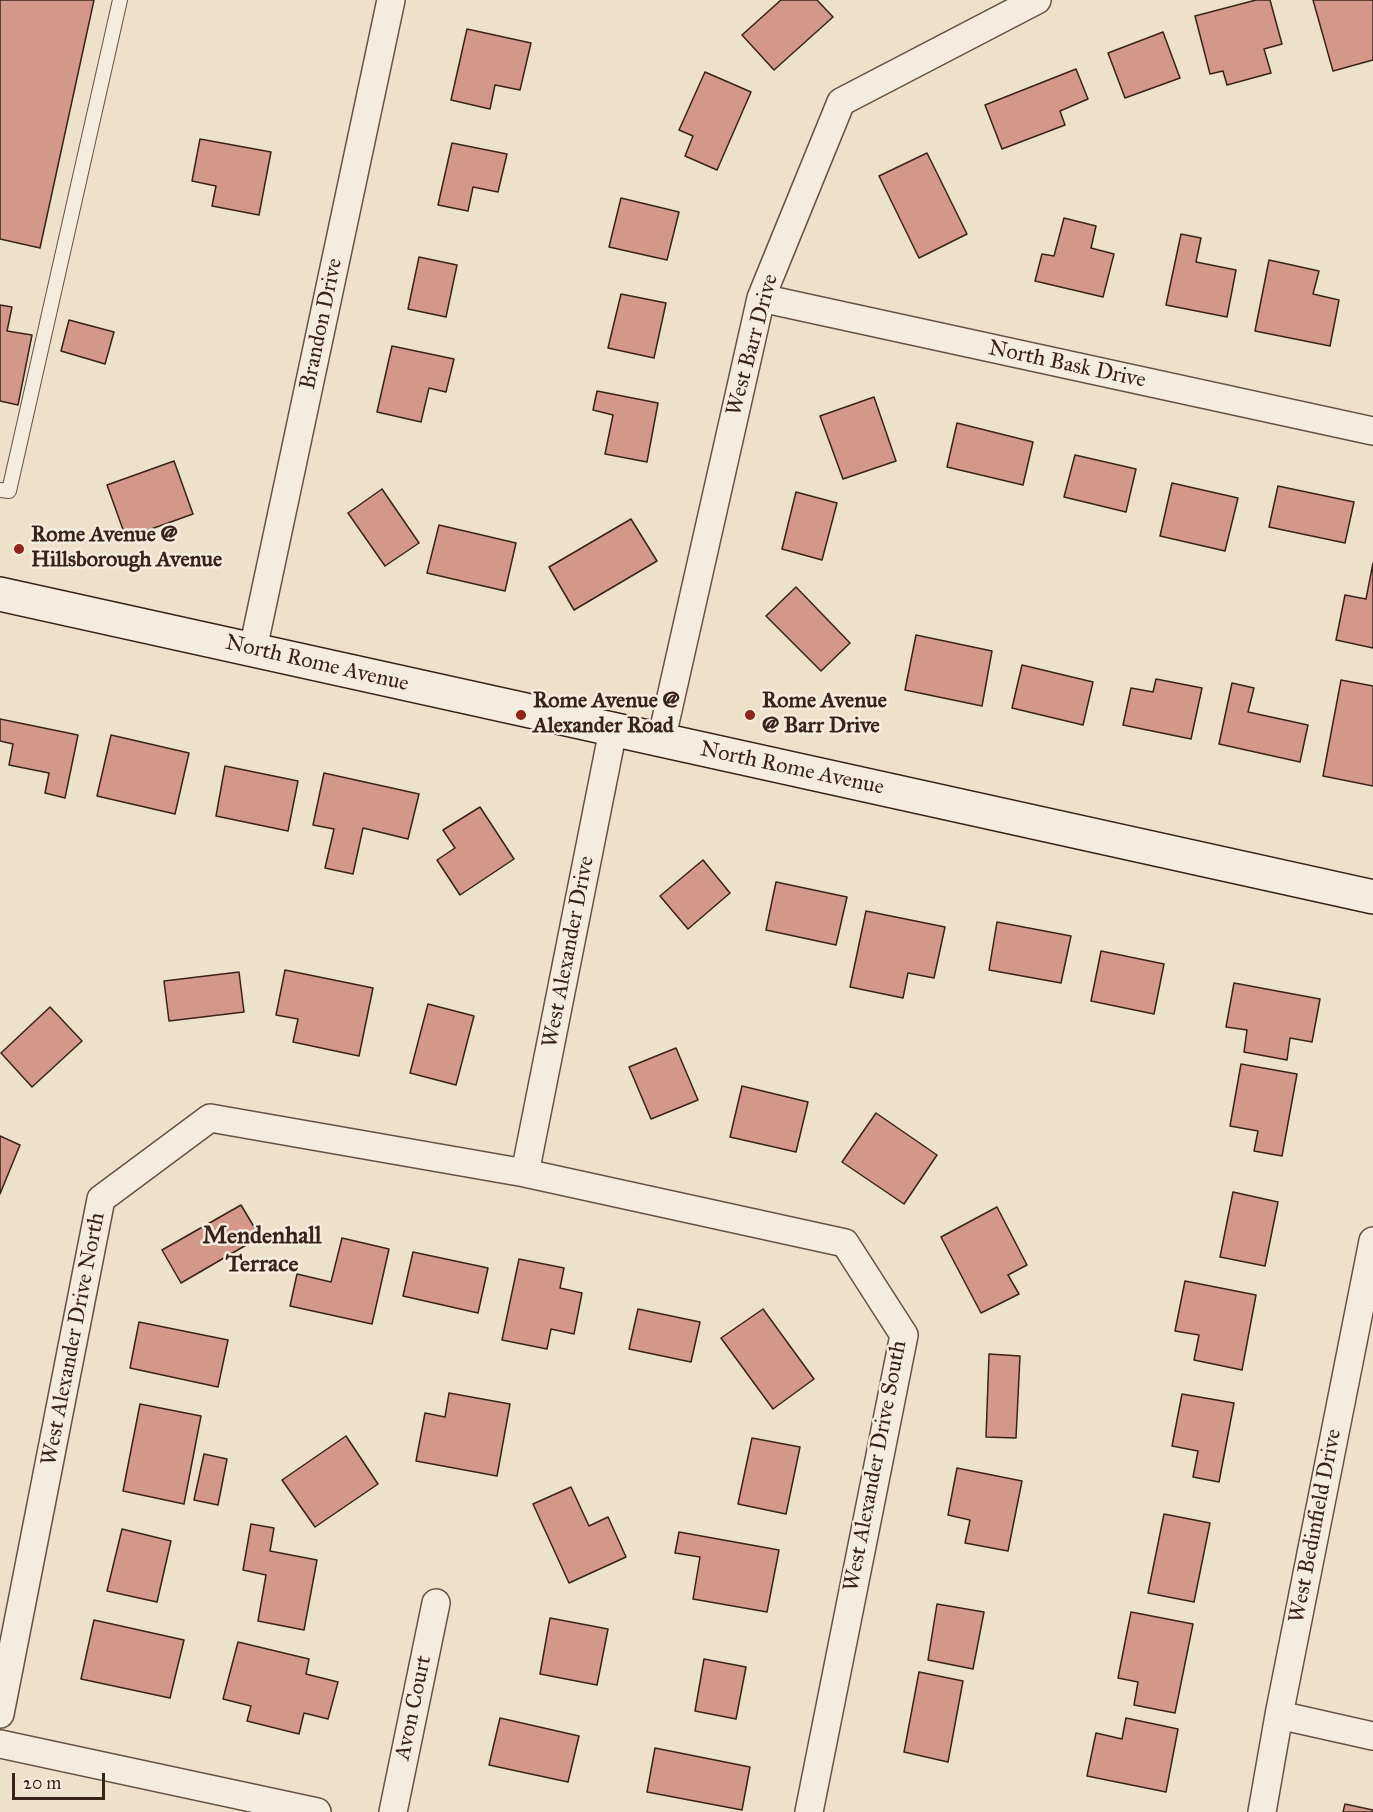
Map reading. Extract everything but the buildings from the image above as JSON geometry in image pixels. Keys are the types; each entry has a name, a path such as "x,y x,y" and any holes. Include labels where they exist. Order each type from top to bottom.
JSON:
{"street":[{"name":"Brandon Drive","path":"252,649 391,0"},
{"name":"West Barr Drive","path":"660,741 761,298 841,102 1037,0"},
{"name":"North Bask Drive","path":"761,298 1373,431"},
{"name":"North Rome Avenue","path":"0,594 1373,897"},
{"name":"West Alexander Drive","path":"525,1173 613,730"},
{"name":"West Alexander Drive North","path":"0,1714 101,1199 210,1118 525,1173"},
{"name":"West Alexander Drive South","path":"525,1173 845,1243 904,1335 808,1812"},
{"name":"West Bedinfield Drive","path":"1262,1812 1279,1715 1373,1241"},
{"name":"Avon Court","path":"393,1812 436,1603"},
{"path":"1279,1715 1373,1736"},
{"path":"0,1744 317,1812"}],"lane":[{"path":"0,490 9,491 120,0"}],"place":[{"name":"Rome Avenue @ Hillsborough Avenue","path":"19,549"},
{"name":"Rome Avenue @ Alexander Road","path":"521,715"},
{"name":"Rome Avenue @ Barr Drive","path":"750,715"}],"district":[{"name":"Mendenhall Terrace","path":"262,1251"}]}
